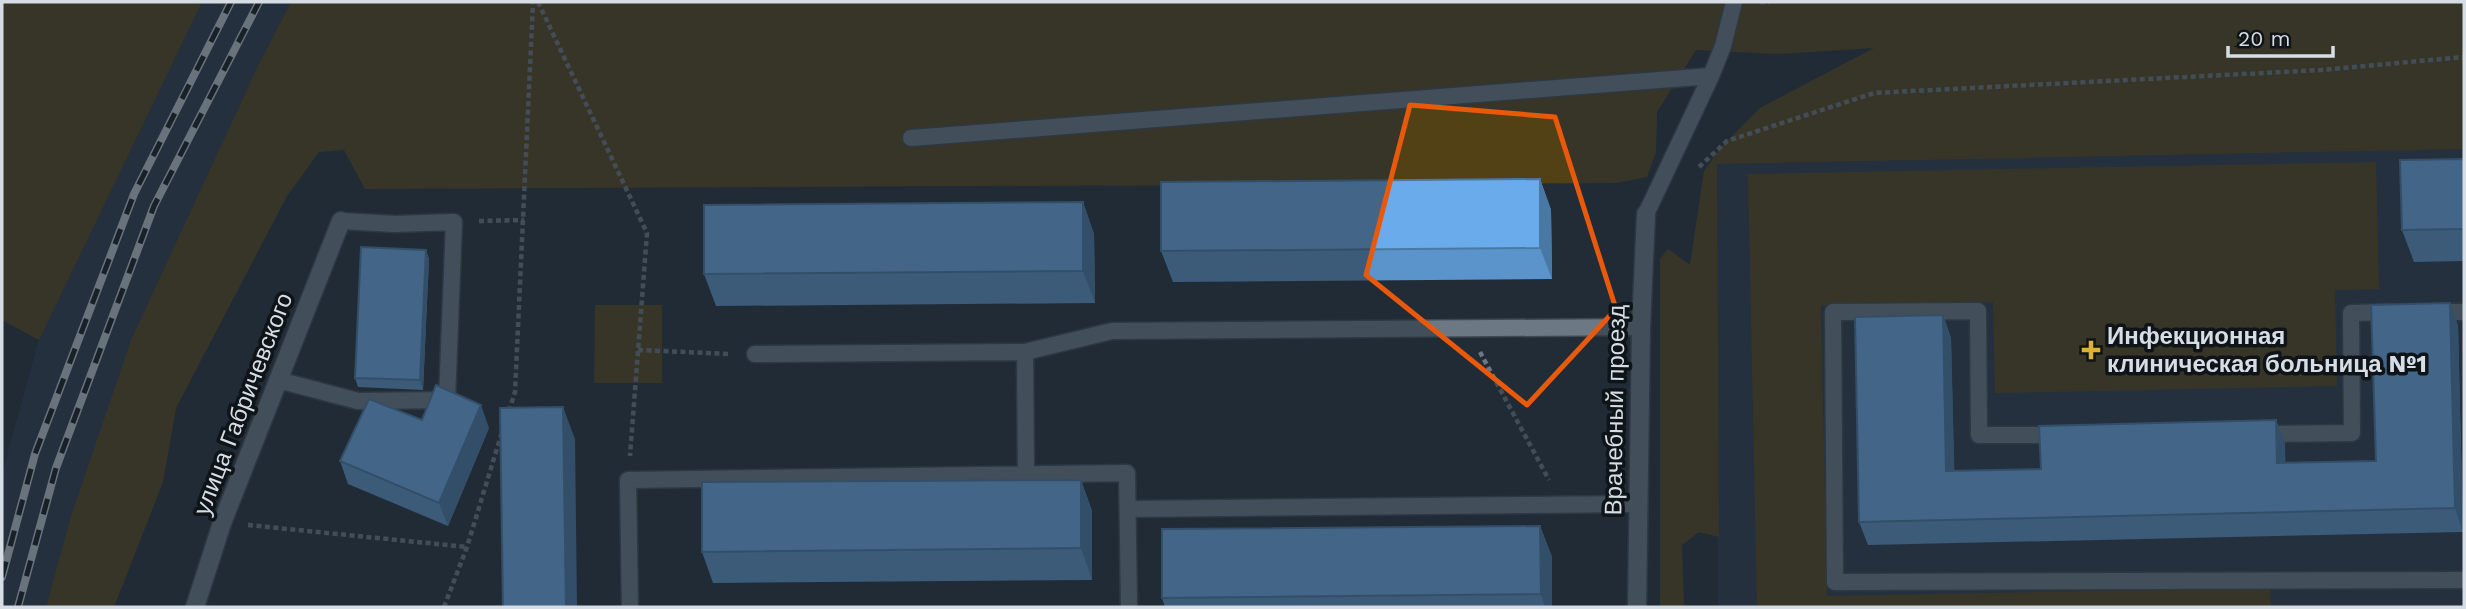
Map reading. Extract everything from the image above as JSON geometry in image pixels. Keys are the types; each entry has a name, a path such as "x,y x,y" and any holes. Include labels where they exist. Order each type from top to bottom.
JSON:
{"street":[{"name":"Врачебный проезд","path":"1637,607 1641,327 1646,214"},
{"name":"улица Габричевского","path":"195,607 222,523 341,221"}],"lane":[{"path":"1646,214 1712,76 1734,2"},
{"path":"911,138 1712,76"},
{"path":"278,380 358,401 447,400 454,222 395,224 341,221"},
{"path":"2076,435 1979,435 1978,311 1833,312 1835,582 2464,580"},
{"path":"2241,434 2352,433 2351,313 2464,312"},
{"path":"755,354 1025,352 1112,331 1641,327"},
{"path":"1025,352 1026,474"},
{"path":"630,607 628,480 1127,473 1129,607"},
{"path":"1128,509 1637,504"}],"path":[{"path":"507,418 515,392 536,2"},
{"path":"536,2 647,233 628,480"},
{"path":"1696,169 1727,141 1874,93 2321,70 2464,57"},
{"path":"454,222 524,220"},
{"path":"1468,328 1562,506"},
{"path":"638,350 755,354"},
{"path":"444,607 467,547 503,431"},
{"path":"222,523 467,547"}],"highlighted area":[{"path":"1410,105 1555,117 1616,309 1527,405 1366,275"}],"shaded area":[{"path":"2,2 202,2 39,340 2,320"},
{"path":"202,2 291,2 257,68 131,340 71,516 46,607 2,607 2,474 39,340"},
{"path":"291,2 2464,2 2464,149 1717,164 1719,537 1699,532 1682,545 1684,607 1660,607 1660,259 1668,249 1690,265 1704,171 1721,147 1760,108 1874,48 1776,54 1696,50 1657,112 1656,152 1647,177 1616,183 365,189 344,150 319,152 287,196 176,408 163,482 114,607 46,607 71,516 131,340 257,68"},
{"name":"Инфекционная клиническая больница №1","path":"2464,149 2464,607 1718,607 1717,164"},
{"path":"2376,162 2379,289 2335,290 2337,386 1995,393 1993,302 1821,306 1827,596 2270,588 2271,607 1757,607 1748,174"},
{"path":"595,305 662,305 662,383 594,383"}],"building":[{"path":"2464,159 2464,229 2402,230 2400,160"},
{"path":"1540,179 1540,248 1161,251 1161,182"},
{"path":"1083,202 1083,271 704,274 704,205"},
{"path":"361,247 426,250 420,380 355,378"},
{"path":"2450,303 2455,508 1859,522 1855,317 1943,315 1946,471 2041,469 2039,426 2276,420 2277,463 2376,461 2371,305"},
{"path":"436,385 481,405 439,503 340,461 369,399 422,420"},
{"path":"563,407 566,607 503,607 500,408"},
{"path":"1081,480 1081,548 702,552 702,482"},
{"path":"1540,526 1541,594 1162,598 1162,529"}],"railway":[{"path":"2,577 35,454 134,194 231,2"},
{"path":"18,607 56,468 154,206 259,2"}],"place":[{"name":"Инфекционная клиническая больница №1","path":"2091,350"}]}
